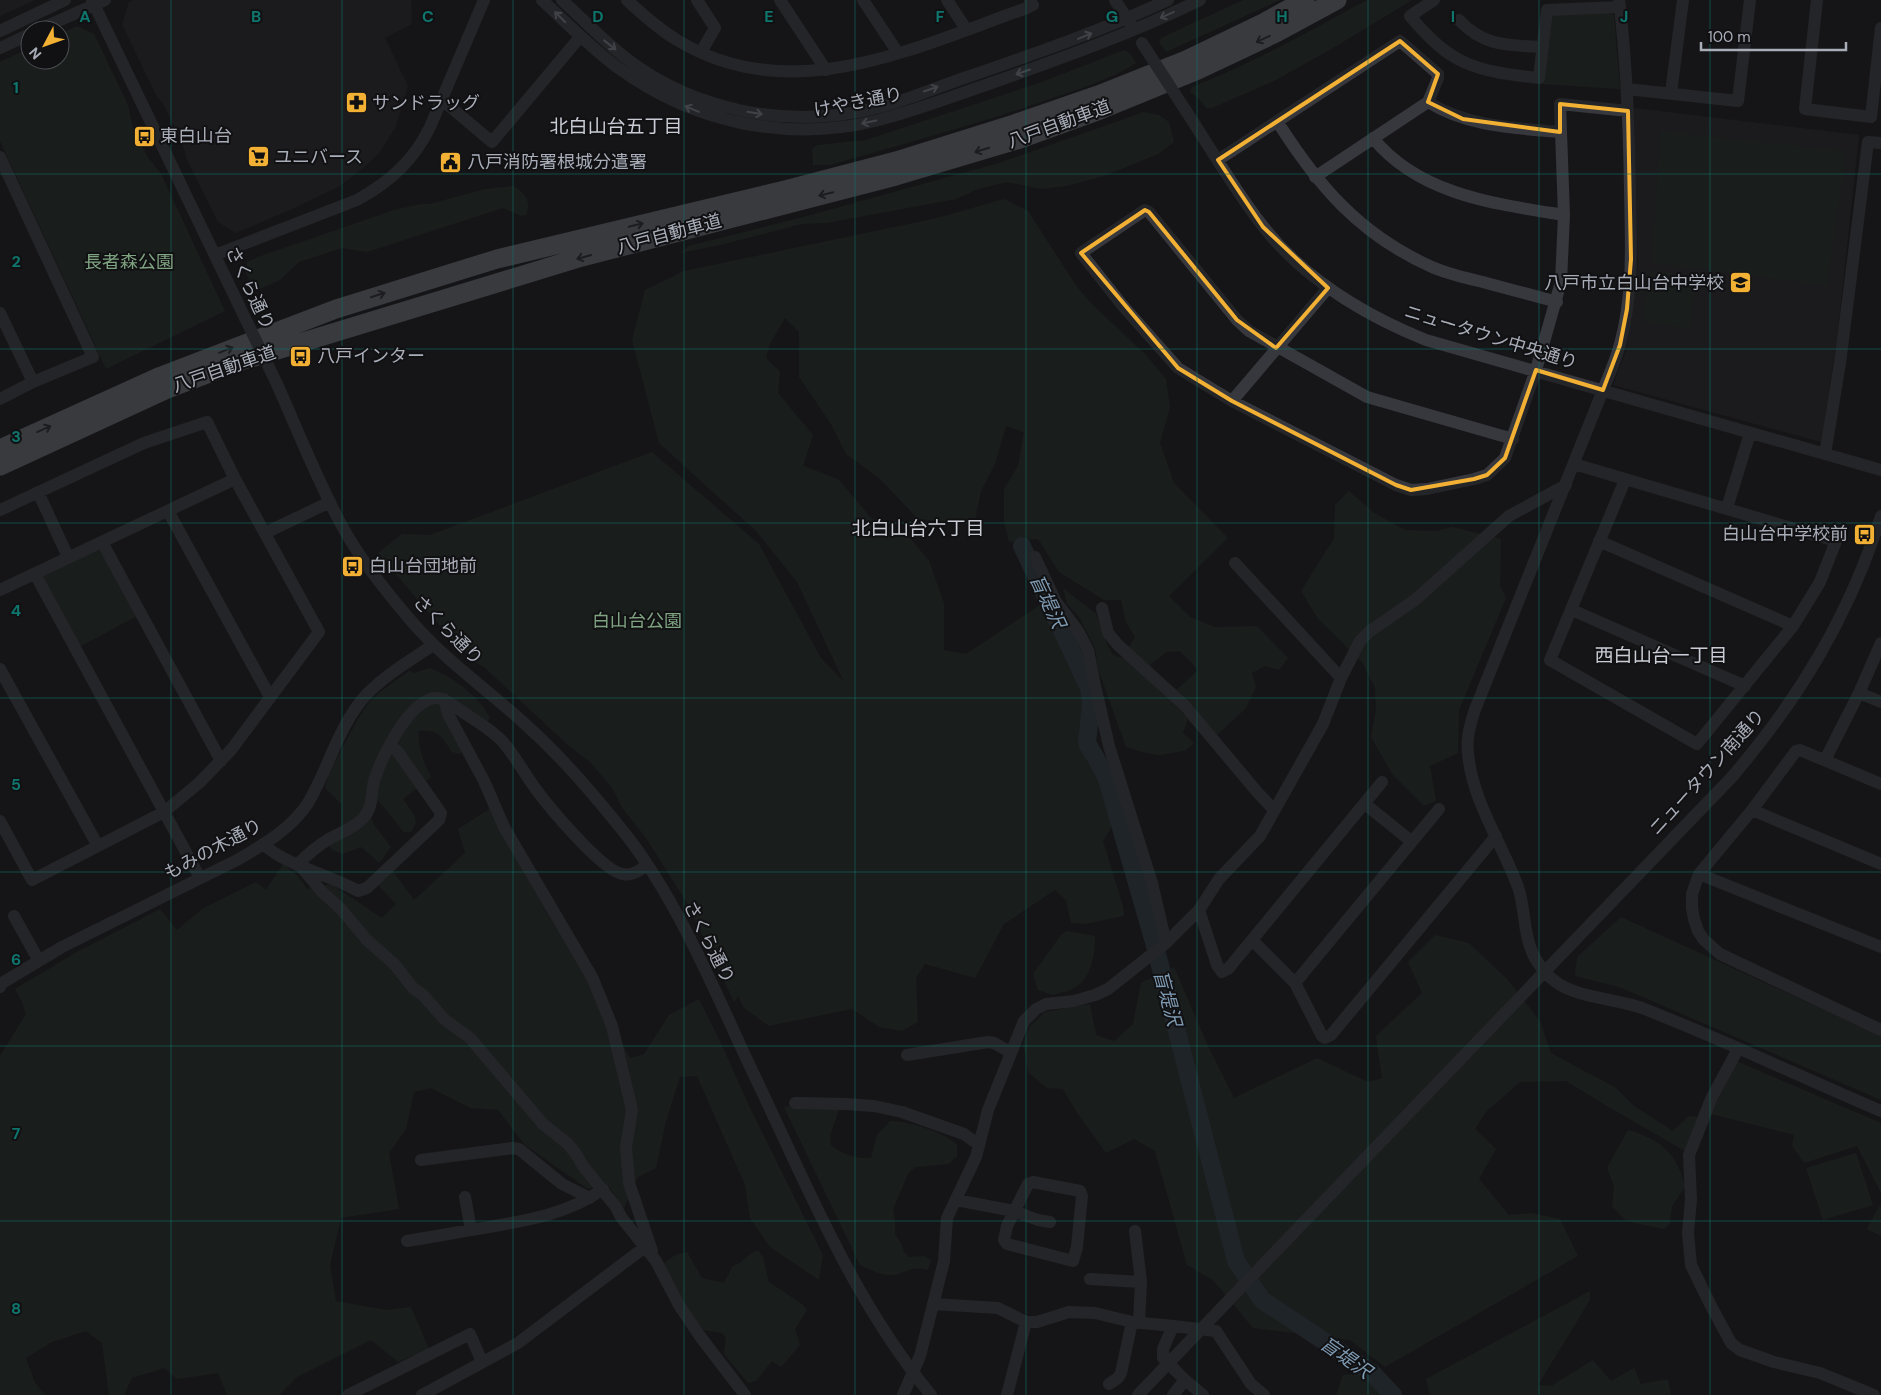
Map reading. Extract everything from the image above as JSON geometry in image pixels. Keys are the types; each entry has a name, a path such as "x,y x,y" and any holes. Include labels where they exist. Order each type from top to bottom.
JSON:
{"highway":[{"name":"八戸自動車道","path":"0,449 161,376 336,308 497,258 786,190 896,161 1014,124 1098,95 1186,60 1305,0"},
{"name":"八戸自動車道","path":"0,466 167,389 241,361 582,257 896,176 1026,136 1100,110 1198,70 1276,33 1337,0"}],"street":[{"path":"0,31 65,0"},
{"path":"215,255 358,200 376,190 405,166 421,146 484,0"},
{"name":"けやき通り","path":"542,0 580,37 621,70 650,88 697,112 771,129 806,130 839,128 875,121 1072,55 1131,24 1168,0"},
{"name":"けやき通り","path":"562,0 603,40 637,66 675,88 711,103 741,111 776,117 813,118 852,113 883,106 1060,45 1131,24 1200,0"},
{"path":"627,0 658,27 679,41 701,52 722,60 770,71 797,72 854,66 898,53 1027,8 1033,5 1030,0"},
{"path":"697,0 715,28 701,52"},
{"path":"780,0 826,70"},
{"path":"864,0 898,53"},
{"path":"947,0 966,29"},
{"name":"ニュータウン中央通り","path":"1115,0 1263,227 1297,262 1328,288 1371,315 1426,340 1881,470"},
{"path":"1434,0 1410,16 1435,44 1472,67 1494,73 1539,78 1543,5 1620,4 1628,111 1631,259 1628,300 1620,345 1566,485 1477,704 1468,733 1468,753 1473,779 1481,805 1522,897 1523,917 1531,951 1544,970 1561,986 1640,1008 1881,1110"},
{"path":"1671,93 1683,0"},
{"path":"1627,89 1738,101 1750,0"},
{"path":"1817,0 1805,109 1871,117 1881,28"},
{"path":"59,20 97,2"},
{"name":"さくら通り","path":"97,2 277,384 330,502 360,556 386,591 433,645 524,723 563,761 605,809 647,864 701,962 861,1294 888,1338 931,1395"},
{"path":"1460,20 1466,28 1493,44 1542,47"},
{"path":"442,100 492,142 580,37"},
{"path":"0,48 20,39"},
{"path":"1218,160 1400,41 1438,74 1428,102 1315,177"},
{"path":"1428,102 1438,108 1471,120 1494,126 1560,132"},
{"path":"1513,439 1367,398 1276,348 1249,331 1236,320 1149,212 1145,210 1081,253 1123,306 1178,368 1232,401 1375,475 1411,490 1456,483 1487,475 1506,458 1513,439 1536,370 1561,282 1564,215 1560,104 1628,111"},
{"path":"1277,121 1315,177 1354,219 1390,244 1433,267 1556,302"},
{"path":"1373,138 1382,149 1399,163 1444,189 1468,197 1500,204 1564,215"},
{"path":"1825,454 1840,363 1868,142 1881,143"},
{"path":"0,399 93,356 1,164"},
{"path":"1232,401 1328,288"},
{"path":"1,319 34,382"},
{"path":"0,510 144,443 207,422 235,479 319,632 231,750 199,783 164,812 32,880 0,821"},
{"path":"1727,508 1750,433"},
{"path":"1574,464 1836,541 1820,582 1793,626 1697,744 1550,660 1626,480"},
{"path":"0,590 235,479"},
{"path":"903,1395 920,1356 944,1260 947,1218 976,1157 988,1110 1024,1021 1036,1008 1046,1004 1074,1001 1108,989 1166,943 1199,910 1219,879 1260,836 1323,724 1341,678 1360,641 1370,631 1415,600 1509,516 1566,485"},
{"path":"38,492 68,557"},
{"path":"264,533 330,502"},
{"path":"168,511 270,697"},
{"name":"ニュータウン南通り","path":"1138,1395 1730,778 1766,736 1813,668 1839,621 1859,576 1881,516"},
{"path":"1599,541 1793,626"},
{"path":"102,542 220,761"},
{"path":"1035,557 1056,602 1078,631 1088,650 1109,746 1152,883 1166,943"},
{"path":"1235,563 1341,678"},
{"path":"35,574 200,878"},
{"path":"1102,608 1108,633 1118,645 1185,706 1274,810"},
{"path":"1572,610 1745,686"},
{"path":"1825,760 1859,693 1881,643"},
{"name":"もみの木通り","path":"1,983 62,947 237,860 264,845 284,830 307,804 343,731 366,696 384,680 433,645"},
{"path":"0,668 98,846"},
{"path":"1859,693 1881,702"},
{"path":"299,867 328,840 354,826 365,817 372,804 375,778 390,745 402,724 414,710 430,699 444,699 489,729 502,741 537,790 564,823 590,851 614,871 623,874 633,874 647,864"},
{"path":"444,699 448,714 484,781 504,827 592,977 612,1026 632,1110 626,1147 629,1183 656,1261"},
{"path":"264,845 277,856 299,867 343,882 358,891 367,888 440,820 441,814 398,752 390,745"},
{"path":"1881,784 1800,750 1796,751 1752,810 1699,874 1692,894 1692,908 1698,931 1712,948 1720,954 1881,1030"},
{"path":"1199,910 1222,972 1228,969 1253,941 1382,782"},
{"path":"1365,804 1412,841"},
{"path":"1295,983 1439,810"},
{"path":"1752,810 1881,864"},
{"path":"1253,941 1295,983 1322,1036 1325,1038 1496,836"},
{"path":"299,867 340,908 366,939 395,965 413,988 424,996 446,1020 470,1038 543,1124 568,1144 596,1194"},
{"path":"1699,874 1881,947"},
{"path":"14,916 39,961"},
{"path":"907,1055 988,1042 994,1043 1010,1052"},
{"path":"1738,1049 1712,1097 1689,1155 1691,1200 1688,1234 1692,1266 1731,1343 1740,1350 1774,1362 1820,1373 1874,1395"},
{"path":"795,1103 874,1106 902,1112 964,1134 979,1144"},
{"path":"421,1160 513,1148 520,1150 562,1184 596,1194 616,1206 621,1217 656,1261 679,1305 699,1335 745,1395"},
{"path":"1033,1182 1080,1190 1082,1196 1078,1248 1073,1261 1007,1244 1004,1240 1014,1211 1028,1184 1033,1182"},
{"path":"407,1241 528,1221 596,1194"},
{"path":"466,1197 471,1230"},
{"path":"956,1200 1014,1211 1038,1220 1050,1222"},
{"path":"1109,1384 1118,1378 1121,1373 1135,1322 1141,1282 1135,1231"},
{"path":"422,1395 518,1343 646,1247"},
{"path":"1090,1279 1141,1282"},
{"path":"933,1304 998,1308 1026,1322 1037,1322 1069,1312 1095,1313 1135,1322 1216,1331 1251,1384 1264,1395"},
{"path":"1007,1395 1026,1322"},
{"path":"1173,1326 1163,1349 1163,1358 1185,1380 1204,1395"},
{"path":"348,1395 372,1390 470,1334 482,1362"},
{"path":"1173,1395 1185,1380"}],"highlighted area":[{"path":"1400,41 1438,74 1428,102 1463,119 1560,132 1560,104 1628,111 1631,259 1627,309 1620,345 1603,390 1536,370 1505,458 1487,475 1474,479 1411,490 1396,485 1232,401 1178,368 1081,253 1145,210 1149,212 1237,320 1276,348 1328,288 1263,227 1218,160"}],"shaded area":[{"path":"0,0 35,0 0,16"},
{"path":"133,0 411,0 412,24 385,38 408,86 396,126 380,152 361,170 338,187 236,233 218,222 187,160 184,148 164,105 156,95 122,24 129,2"},
{"name":"八戸市立白山台中学校","path":"1634,108 1859,135 1837,338 1821,442 1613,385 1626,351 1634,304 1638,263"}],"green space":[{"path":"1243,0 1280,0 1166,52 1159,42 1161,38"},
{"path":"1367,0 1412,0 1276,80 1212,108 1206,108 1190,92 1192,87 1259,57"},
{"path":"1610,12 1614,16 1620,89 1542,84 1549,17 1553,14"},
{"name":"長者森公園","path":"77,26 94,34 128,105 133,128 147,156 161,174 225,311 106,369 0,141 0,62 20,53 20,70 70,70 70,29"},
{"path":"1124,50 1130,53 1136,63 1091,85 1018,110 938,134 830,165 813,165 812,149 817,145 866,140 1042,82"},
{"path":"1144,112 1159,115 1169,122 1174,142 1158,154 1104,176 1067,186 1041,189 1007,182 978,189 956,199 827,223 802,224 680,253 689,246 807,216 999,163"},
{"path":"1660,131 1846,151 1827,286 1652,263"},
{"path":"514,186 528,202 526,215 521,216 503,208 367,252 342,248 299,262 280,280 255,291 246,273 247,262 258,257 394,210 430,204 485,189"},
{"name":"白山台公園","path":"1004,199 1028,211 1077,287 1094,306 1146,355 1166,379 1170,407 1160,443 1174,483 1228,538 1169,596 1190,617 1215,627 1257,626 1288,658 1279,670 1265,666 1252,673 1256,687 1246,708 1216,736 1176,690 1198,670 1180,651 1166,652 1149,666 1128,648 1135,637 1126,622 1121,600 1104,600 1059,572 1038,539 1009,542 1004,522 1004,489 1018,466 1024,432 1006,426 995,464 981,491 974,525 918,519 879,478 846,454 831,424 799,377 799,332 785,318 770,344 766,358 780,372 778,393 813,435 803,466 838,479 872,519 910,538 929,561 944,603 944,650 966,654 1040,605 1063,645 1083,693 1081,737 1086,760 1102,785 1114,823 1103,841 1123,906 1124,916 1085,924 1071,923 1066,900 1055,890 1004,924 975,978 925,964 916,978 918,1022 902,1031 879,1027 852,1009 769,1026 744,1008 738,996 734,1002 687,903 646,838 623,809 612,788 591,763 568,745 484,667 475,662 447,634 378,553 402,534 430,535 652,452 759,544 821,658 844,682 797,582 756,531 659,443 632,340 645,290 684,271 937,218"},
{"path":"1650,270 1697,277 1690,329 1642,322"},
{"path":"1349,491 1374,513 1405,530 1437,531 1452,527 1501,539 1500,585 1506,598 1459,710 1458,753 1430,766 1436,801 1424,806 1393,775 1371,737 1376,709 1375,688 1362,662 1318,619 1301,591 1334,538 1335,505"},
{"path":"97,549 101,551 137,616 79,647 42,578 43,573"},
{"path":"1063,588 1096,614 1113,655 1126,659 1188,718 1183,733 1194,743 1185,751 1159,755 1126,747 1098,669 1095,648 1079,617 1067,604"},
{"path":"429,668 438,671 464,688 479,702 490,718 487,721 449,697 464,751 459,754 452,752 436,733 419,731 420,748 431,777 403,799 415,816 416,823 411,832 404,832 376,799 370,817 391,847 379,863 361,847 342,854 332,850 329,844 341,827 341,804 325,788 329,773 358,719 370,701 409,671 415,673"},
{"path":"491,808 515,857 551,920 592,985 630,1058 644,1054 669,1015 699,999 750,1108 823,1255 819,1280 770,1247 750,1218 745,1185 697,1076 680,1077 666,1121 656,1168 638,1177 624,1208 607,1184 588,1189 525,1145 498,1110 471,1108 431,1088 414,1092 406,1129 389,1153 399,1209 341,1218 330,1265 336,1301 386,1310 411,1307 429,1349 398,1362 371,1340 297,1377 279,1395 227,1395 218,1373 177,1379 164,1368 132,1378 124,1395 109,1395 102,1343 86,1331 52,1342 26,1358 35,1383 45,1395 0,1395 0,1056 26,1014 15,989 77,952 160,909 177,930 202,909 256,882 266,890 283,864 298,876 307,889 331,884 382,918 396,904 378,885 393,871 414,900 465,853 458,829"},
{"path":"1621,917 1881,1036 1881,1100 1622,988 1575,976 1577,957"},
{"path":"1067,931 1095,936 1092,963 1089,970 1082,982 1068,991 1052,995 1038,990 1033,974 1061,935"},
{"path":"1435,935 1469,943 1507,979 1540,1021 1551,1053 1616,1088 1634,1106 1673,1131 1689,1116 1699,1117 1685,1151 1566,1081 1520,1082 1486,1112 1475,1129 1496,1149 1479,1179 1509,1215 1531,1213 1560,1219 1578,1256 1385,1367 1350,1340 1253,1328 1213,1280 1187,1265 1155,1151 1134,1139 1106,1153 1063,1089 1047,1088 1028,1072 1023,1044 1029,1027 1045,1012 1090,1004 1096,1035 1114,1041 1133,1024 1141,983 1174,967 1208,1046 1234,1098 1317,1058 1368,1082 1382,1078 1376,1036 1422,993 1408,962"},
{"path":"1736,1061 1881,1123 1881,1193 1857,1146 1804,1163 1792,1146 1794,1135 1711,1114"},
{"path":"784,1107 826,1107 839,1110 830,1135 831,1145 845,1154 855,1157 871,1158 877,1135 890,1121 898,1121 926,1128 944,1136 957,1145 957,1156 949,1164 916,1167 909,1172 893,1209 895,1234 904,1252 909,1257 924,1256 931,1260 928,1270 915,1269 889,1275 860,1265"},
{"path":"1628,1130 1658,1143 1678,1165 1682,1175 1685,1187 1672,1206 1670,1223 1664,1229 1626,1221 1612,1206 1614,1186 1607,1168"},
{"path":"1856,1153 1873,1205 1823,1220 1806,1168"},
{"path":"1879,1206 1881,1207 1881,1236 1867,1229"},
{"path":"758,1250 763,1257 769,1282 802,1304 807,1310 795,1329 800,1345 781,1367 772,1361 756,1381 748,1383 724,1354 726,1338 722,1333 703,1330 682,1302 663,1264 675,1255 687,1252 702,1278 724,1283 733,1266"},
{"path":"1590,1291 1590,1300 1538,1385 1551,1386 1593,1360 1611,1381 1634,1368 1641,1384 1668,1379 1671,1395 1430,1395 1426,1379"},
{"path":"1360,1374 1368,1379 1382,1395 1336,1395 1343,1375"}],"waterway":[{"name":"盲堤沢","path":"1022,546 1089,688 1091,704 1087,743 1106,776 1154,942 1236,1261 1262,1300 1372,1373 1393,1395"}],"place":[{"name":"サンドラッグ","path":"356,103"},
{"name":"東白山台","path":"144,136"},
{"name":"ユニバース","path":"258,157"},
{"name":"八戸消防署根城分遣署","path":"451,162"},
{"name":"八戸市立白山台中学校","path":"1740,283"},
{"name":"八戸インター","path":"301,356"},
{"name":"白山台中学校前","path":"1864,534"},
{"name":"白山台団地前","path":"353,566"}],"district":[{"name":"北白山台五丁目","path":"616,126"},
{"name":"北白山台六丁目","path":"918,528"},
{"name":"西白山台一丁目","path":"1661,655"}]}
